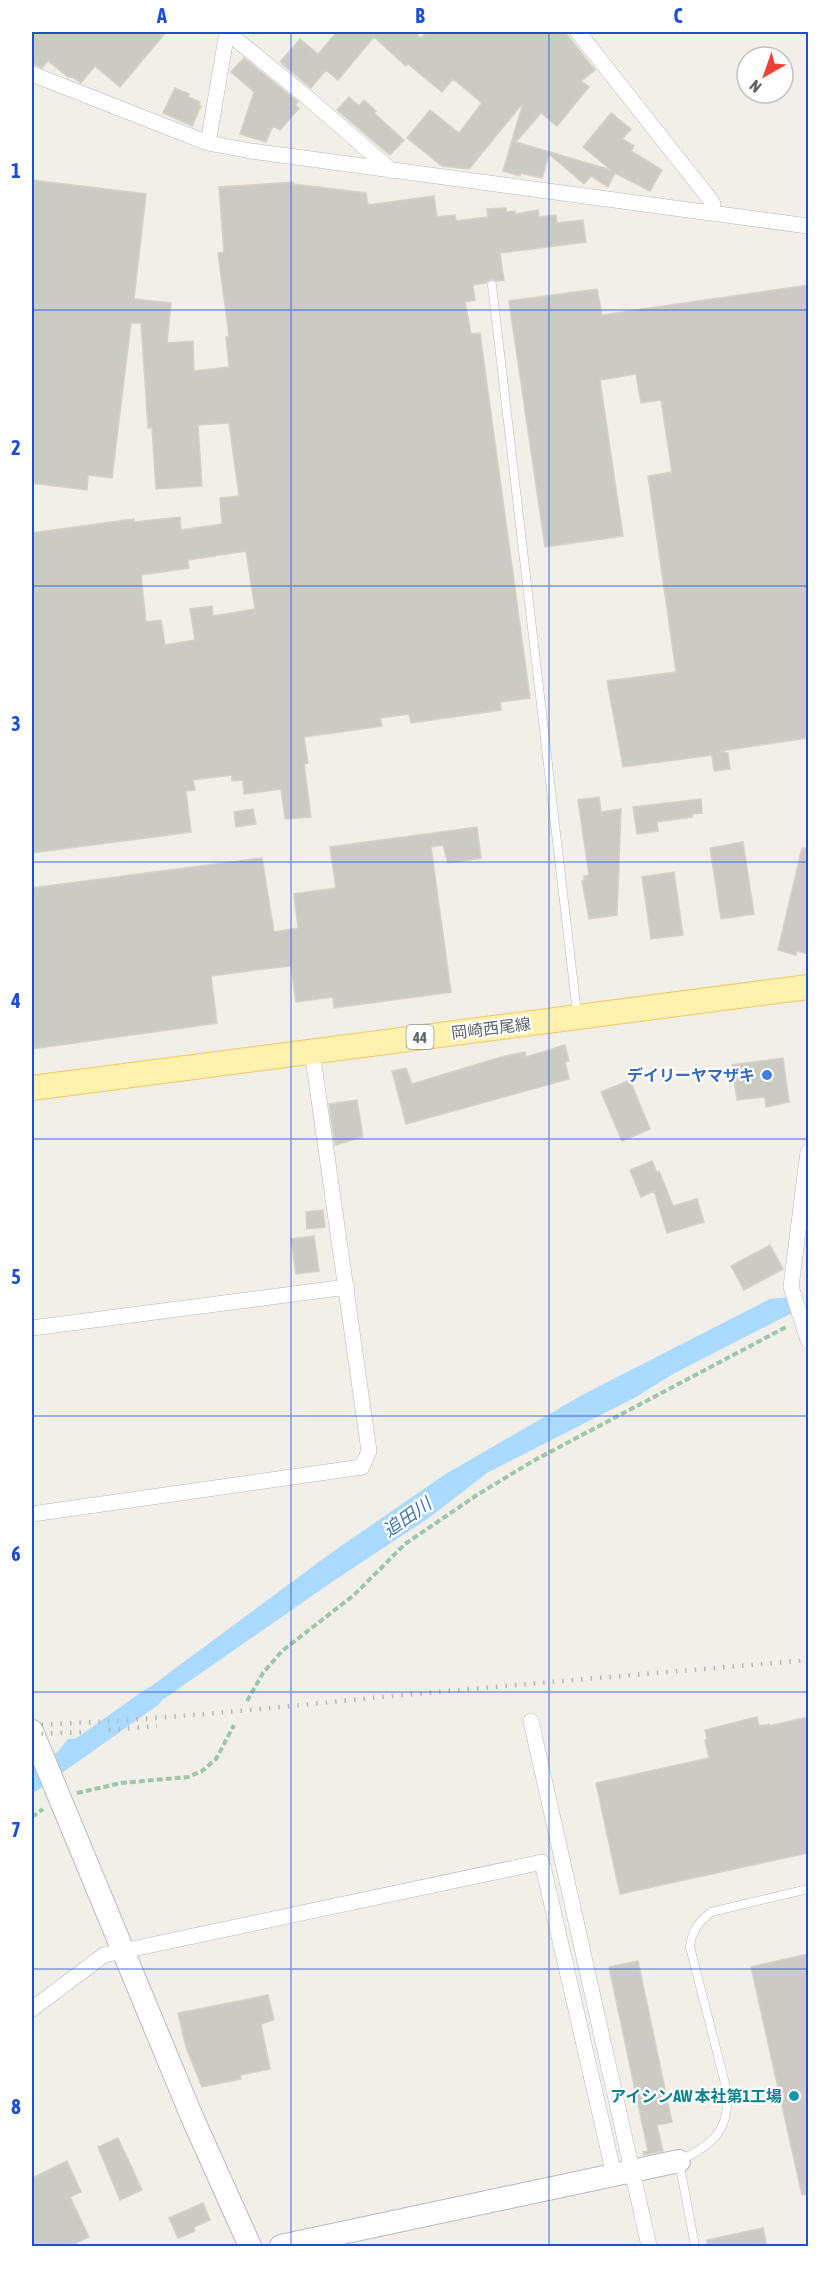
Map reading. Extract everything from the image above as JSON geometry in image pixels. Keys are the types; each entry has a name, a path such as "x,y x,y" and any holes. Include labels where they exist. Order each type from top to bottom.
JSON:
{"main road":[{"name":"岡崎西尾線","path":"32,1088 808,987"}],"street":[{"path":"208,143 227,32 392,171"},
{"path":"578,32 709,198 713,204 712,212"},
{"path":"32,74 208,143 392,171 808,226"},
{"path":"32,1514 362,1467 369,1451 312,1051"},
{"path":"808,1152 791,1287 808,1340"},
{"path":"32,1328 347,1287"},
{"path":"531,1721 623,2173"},
{"path":"36,1748 250,2247"},
{"path":"32,2009 104,1955 542,1862 623,2173 649,2247"},
{"path":"281,2247 679,2161"}],"lane":[{"path":"492,285 578,1017"},
{"path":"695,2247 679,2161 693,2154 713,2138 725,2124 728,2091 690,1947 692,1934 699,1922 711,1912 808,1889"}],"path":[{"path":"247,1701 263,1672 282,1651 354,1594 405,1544 441,1519 533,1461 802,1318"},
{"path":"32,1817 56,1792 188,1777 202,1771 216,1759 234,1725"}],"water":[{"path":"789,1297 792,1313 673,1374 636,1397 487,1473 430,1517 148,1710 115,1713 331,1553 444,1475 582,1395 770,1299"},
{"path":"102,1737 69,1763 59,1750 68,1739"}],"building":[{"path":"32,32 166,32 120,87 95,66 81,83 68,77 48,61 42,68 32,63"},
{"path":"337,32 415,32 421,38 427,32 565,32 595,70 581,81 589,87 557,126 541,113 516,142 611,170 583,147 611,113 631,129 622,139 634,146 631,151 662,170 650,191 615,173 608,187 591,176 584,184 549,154 542,178 520,173 520,176 503,171 523,103 469,169 442,166 407,138 430,110 459,133 482,103 453,79 442,92 408,64 406,66 374,37 338,80 326,70 311,88 280,62 300,39 318,54"},
{"path":"244,58 298,102 295,105 299,108 280,130 273,126 266,142 240,134 254,92 231,72"},
{"path":"175,88 200,102 201,106 192,126 163,113"},
{"path":"349,97 359,106 364,100 376,111 374,113 404,140 390,155 337,110"},
{"path":"32,180 146,194 134,299 171,303 167,343 193,341 194,371 229,367 226,337 229,336 218,253 224,252 219,187 293,182 293,184 366,193 368,205 434,196 437,217 455,215 456,221 488,217 487,209 506,208 506,212 515,211 515,214 538,210 539,217 556,215 557,223 583,220 586,242 500,253 504,280 491,279 486,283 473,285 475,300 465,302 471,334 480,333 530,698 500,702 501,710 411,723 409,714 380,718 382,726 304,737 308,763 304,764 311,817 285,819 281,789 244,794 243,780 232,781 232,775 193,780 195,790 186,791 191,832 32,853 32,533 134,519 134,522 180,517 181,530 222,524 220,498 239,496 229,423 198,425 202,486 156,489 152,428 148,428 141,323 131,323 112,478 88,475 87,490 32,483","holes":["246,551 255,609 213,616 212,606 190,609 195,640 165,645 161,620 146,622 141,575 189,568 188,560"]},
{"path":"808,285 808,738 719,751 728,753 730,769 714,771 712,755 623,767 607,681 676,672 648,476 672,472 661,400 641,403 636,374 600,380 623,536 545,547 509,301 597,289 602,315"},
{"path":"599,797 601,812 621,809 617,915 589,919 582,881 584,881 584,876 589,875 578,800"},
{"path":"701,799 702,813 692,814 692,817 657,822 658,831 637,834 633,807"},
{"path":"253,809 256,824 236,827 234,812"},
{"path":"477,827 481,858 448,863 443,845 431,847 451,992 334,1008 333,997 296,1002 291,966 211,976 217,1023 32,1049 32,888 262,858 274,932 298,928 294,894 336,888 330,847"},
{"path":"743,842 754,914 721,919 710,848"},
{"path":"802,848 808,849 808,954 797,951 796,955 778,950"},
{"path":"674,872 683,935 651,939 642,877"},
{"path":"565,1045 569,1061 565,1062 569,1079 406,1124 392,1071 406,1068 412,1084 501,1057 525,1052 526,1057"},
{"path":"783,1058 789,1102 766,1107 765,1097 737,1100 732,1065"},
{"path":"630,1080 650,1129 622,1141 601,1092"},
{"path":"357,1100 363,1137 335,1145 329,1104"},
{"path":"652,1161 657,1173 659,1171 673,1206 697,1199 704,1222 667,1233 654,1191 641,1197 630,1170"},
{"path":"323,1210 325,1227 307,1229 306,1212"},
{"path":"314,1236 319,1271 296,1274 291,1239"},
{"path":"770,1245 783,1269 744,1290 731,1266"},
{"path":"757,1717 759,1726 769,1724 769,1726 808,1717 808,1853 620,1894 596,1783 709,1758 705,1730"},
{"name":"アイシンAW 本社第1工場","path":"808,1954 808,2194 802,2195 751,1967"},
{"path":"638,1961 672,2122 657,2125 663,2151 644,2155 643,2152 648,2151 609,1967"},
{"path":"268,1995 274,2020 261,2024 270,2069 240,2075 241,2079 202,2087 186,2047 178,2013"},
{"path":"118,2138 142,2190 120,2200 98,2147"},
{"path":"67,2161 81,2192 70,2197 89,2237 68,2247 32,2247 32,2178"},
{"path":"203,2203 210,2220 194,2227 195,2231 178,2238 169,2218"},
{"path":"763,2228 767,2247 708,2247 707,2240"}],"waterway":[{"name":"追田川","path":"32,1782 152,1697"}],"railway":[{"path":"32,1725 197,1715 808,1660"},
{"path":"109,1730 157,1726"},
{"path":"32,1734 88,1732"}],"place":[{"name":"デイリーヤマザキ","path":"767,1075"},
{"name":"アイシンAW 本社第1工場","path":"794,2096"}]}
